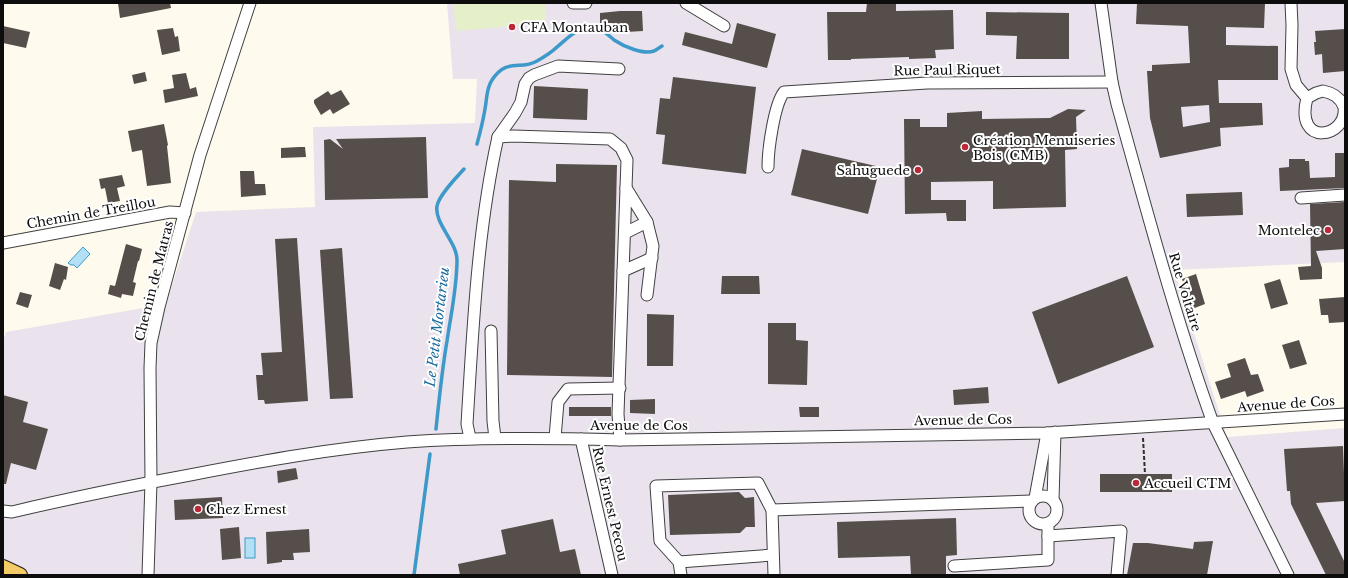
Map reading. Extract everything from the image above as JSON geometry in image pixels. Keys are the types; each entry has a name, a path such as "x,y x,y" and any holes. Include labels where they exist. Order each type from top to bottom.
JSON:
{"main road":[{"path":"3,568 20,575"}],"street":[{"name":"Chemin de Matras","path":"148,575 151,482 151,343 159,307 200,155 250,3"},
{"path":"573,3 586,3"},
{"path":"686,3 724,26"},
{"name":"Rue Voltaire","path":"1101,3 1112,82 1161,263 1213,422 1288,575"},
{"path":"1291,3 1291,69 1296,85 1307,98"},
{"path":"470,438 467,424 475,293 492,165 498,137 521,102 525,84 529,78 534,75 558,66 620,69"},
{"name":"Rue Paul Riquet","path":"768,167 774,124 780,97 784,92 926,83 1112,82"},
{"path":"498,137 513,136 610,139 622,148 627,160 618,414 620,440"},
{"path":"626,188 647,222 653,246 647,295"},
{"path":"1301,198 1345,195"},
{"name":"Chemin de Treillou","path":"3,243 170,212 185,213"},
{"path":"625,233 647,222"},
{"path":"623,271 652,258"},
{"path":"491,331 493,421 495,438"},
{"path":"555,438 558,402 568,389 620,388"},
{"name":"Avenue de Cos","path":"3,511 12,512 48,503 151,482 278,458 406,442 470,438 620,440 1051,432 1345,414"},
{"path":"1051,432 1053,500 1056,504 1057,513 1055,518 1048,524 1039,524 1031,518 1028,510 1033,499 1051,432"},
{"name":"Rue Ernest Pecou","path":"581,439 612,575"},
{"path":"681,575 679,562 660,541 656,486 758,483 772,510 774,575"},
{"path":"772,510 1033,499 1045,496 1053,500"},
{"path":"954,566 1048,560 1048,524"},
{"path":"1048,536 1121,531 1117,575"},
{"path":"679,562 773,555"}],"path":[{"path":"1142,426 1145,474"}],"shaded area":[{"path":"447,3 1345,3 1345,262 1174,270 1227,437 1345,428 1345,575 3,575 3,341 6,332 166,304 196,212 315,207 313,127 475,123 477,79 453,79"}],"green space":[{"path":"453,3 545,3 546,19 534,24 456,31"}],"water":[{"path":"83,247 90,254 77,268 68,263"},
{"path":"245,538 255,538 255,558 245,558"}],"building":[{"path":"118,3 170,3 171,8 120,18"},
{"path":"867,3 896,3 896,11 953,10 954,49 935,50 936,58 909,59 909,57 828,60 827,12 866,12"},
{"path":"1137,3 1265,3 1264,28 1226,27 1226,45 1278,46 1278,80 1218,80 1219,103 1262,103 1263,125 1220,128 1221,146 1160,158 1150,118 1147,71 1152,71 1152,65 1190,63 1188,26 1136,24","holes":["1209,105 1210,122 1183,127 1181,107"]},
{"path":"642,11 643,31 626,32 626,25 600,23 600,13"},
{"path":"986,12 1069,13 1069,59 1016,59 1017,36 986,35"},
{"path":"737,23 776,34 767,68 682,45 685,32 732,44"},
{"path":"3,26 30,32 26,48 3,43"},
{"path":"173,28 175,37 178,36 180,51 162,55 157,30"},
{"path":"1345,29 1345,71 1323,73 1322,54 1315,55 1315,31"},
{"path":"145,72 147,81 134,84 132,75"},
{"path":"186,73 190,89 196,87 198,96 165,103 163,90 174,88 172,75"},
{"path":"673,77 756,87 746,174 662,164 665,135 656,134 660,98 670,99"},
{"path":"534,86 588,89 587,120 533,118"},
{"path":"341,90 350,104 333,114 330,109 321,115 314,103 314,100 328,91 331,95"},
{"path":"1068,109 1086,110 1076,117 1077,149 1065,150 1066,207 993,209 993,181 931,182 931,200 966,200 966,221 947,221 946,213 905,214 904,119 920,119 920,127 947,127 947,113 982,111 982,119 1050,118"},
{"path":"164,124 168,145 171,183 147,186 142,150 132,152 128,131"},
{"path":"426,137 428,198 325,200 324,140 330,139 343,149 336,139"},
{"path":"305,147 306,157 281,158 281,148"},
{"path":"802,149 880,167 868,214 791,195"},
{"path":"1335,153 1345,153 1345,188 1280,191 1279,168 1289,167 1289,159 1305,159 1305,161 1309,161 1310,178 1335,177"},
{"path":"556,164 617,165 612,377 507,375 509,180 556,182"},
{"path":"240,171 254,171 255,184 265,184 266,195 241,197"},
{"path":"122,175 125,186 117,188 120,201 108,203 105,188 101,189 99,179"},
{"path":"1242,192 1243,215 1187,217 1186,194"},
{"name":"Montelec","path":"1345,202 1345,249 1316,251 1322,268 1322,279 1300,280 1298,267 1311,266 1310,204"},
{"path":"297,238 308,401 265,404 264,400 258,400 256,375 263,375 261,353 282,352 275,239"},
{"path":"126,244 142,249 133,282 136,283 133,296 122,294 121,298 108,294 110,285 115,286"},
{"path":"342,248 353,398 330,399 320,250"},
{"path":"55,263 68,267 66,280 64,279 60,290 49,286"},
{"path":"1196,274 1205,304 1192,309 1182,279"},
{"path":"722,276 759,276 760,294 721,294"},
{"path":"1127,276 1154,347 1058,384 1032,312"},
{"path":"1280,279 1288,304 1271,309 1264,284"},
{"path":"20,292 32,295 28,308 16,304"},
{"path":"1345,297 1345,322 1329,323 1328,315 1321,315 1319,299"},
{"path":"647,314 674,315 673,366 647,366"},
{"path":"768,323 796,323 796,340 808,341 807,385 768,384"},
{"path":"1299,340 1307,364 1290,369 1282,345"},
{"path":"1245,358 1251,375 1258,374 1264,391 1247,397 1245,391 1221,399 1215,382 1231,377 1227,364"},
{"path":"988,387 989,403 954,405 953,390"},
{"path":"3,395 28,402 23,422 48,429 36,470 11,463 6,484 3,484"},
{"path":"655,399 655,414 630,413 630,400"},
{"path":"569,407 611,407 611,416 569,416"},
{"path":"799,407 819,407 819,417 800,417"},
{"path":"1343,446 1345,501 1316,503 1345,563 1345,575 1326,575 1291,504 1290,491 1287,491 1284,449"},
{"path":"296,468 298,479 278,483 277,471"},
{"name":"Accueil CTM","path":"1100,474 1172,474 1172,492 1100,492"},
{"path":"739,492 745,498 754,497 755,527 746,527 740,533 670,535 668,495"},
{"name":"Chez Ernest","path":"222,497 223,518 175,520 174,500"},
{"path":"956,518 957,555 946,556 946,575 911,575 910,556 838,558 837,522"},
{"path":"553,519 560,552 575,549 581,575 460,575 458,564 506,554 501,530"},
{"path":"239,527 241,558 222,560 220,529"},
{"path":"309,529 310,552 293,553 294,560 282,560 282,562 267,564 266,532"},
{"path":"1213,541 1207,575 1127,575 1133,543 1148,543 1193,549 1194,542"}],"waterway":[{"name":"Le Petit Mortarieu","path":"477,144 489,87 492,80 503,69 531,64 550,53 574,33 588,28 599,29 614,40 639,51 654,51 662,46"},
{"name":"Le Petit Mortarieu","path":"436,429 457,270 456,253 439,219 437,206 444,192 464,169"},
{"name":"Le Petit Mortarieu","path":"414,575 430,454"}],"place":[{"name":"CFA Montauban","path":"512,27"},
{"name":"Création Menuiseries Bois (CMB)","path":"965,147"},
{"name":"Sahuguede","path":"918,170"},
{"name":"Montelec","path":"1328,230"},
{"name":"Accueil CTM","path":"1136,483"},
{"name":"Chez Ernest","path":"198,509"}]}
